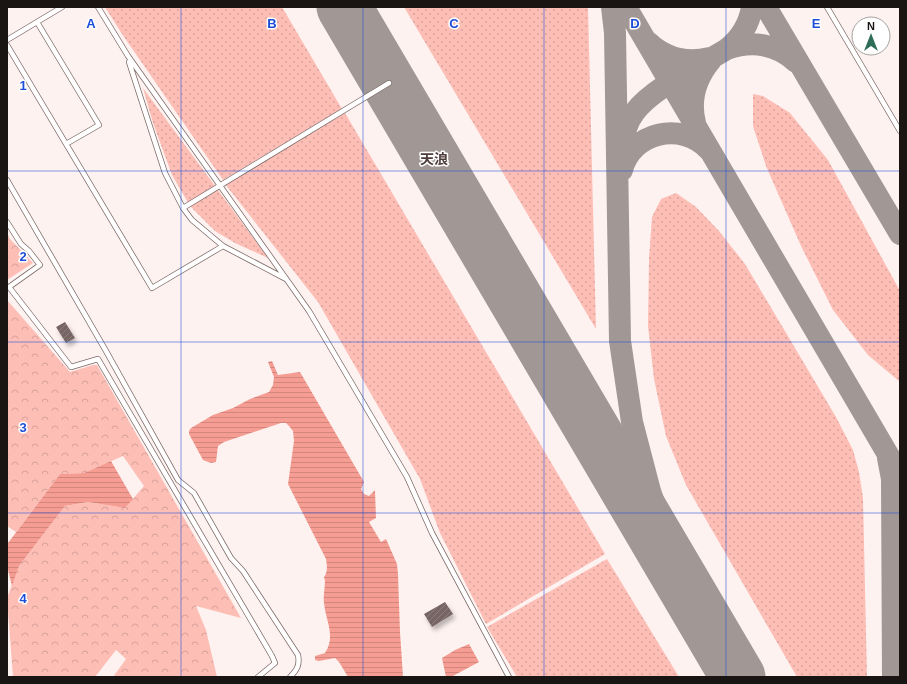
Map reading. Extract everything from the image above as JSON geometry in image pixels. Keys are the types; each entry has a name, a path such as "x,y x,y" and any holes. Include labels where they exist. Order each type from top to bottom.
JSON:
{"lane":[{"path":"7,40 62,7"},
{"path":"98,7 128,56 309,310 407,477 432,533 509,677"},
{"path":"827,7 900,131"},
{"path":"37,22 99,125 66,144"},
{"path":"7,45 152,288 223,246"},
{"path":"128,56 165,173 183,208 192,220 223,246 288,279"},
{"path":"183,208 389,83"},
{"path":"7,180 106,351 178,480 194,493 231,558 243,571 298,655 298,668 290,677"},
{"path":"7,222 21,244 30,251 40,265 9,287 71,367 98,359 272,656 275,663 258,677"}],"green space":[{"path":"105,7 282,7 342,109 223,180"},
{"path":"404,7 588,7 596,329"},
{"path":"143,88 268,258 235,243 215,231 190,206 172,175 153,123"},
{"path":"753,94 763,96 790,113 828,160 900,291 900,382 868,355 833,310 801,246 766,166 753,126"},
{"path":"345,113 605,554 486,624 440,533 420,479 318,302 225,184"},
{"path":"676,193 696,207 719,231 745,264 836,417 853,450 859,472 863,498 867,677 797,677 686,485 666,436 654,379 648,326 649,259 652,217 661,199"},
{"path":"7,233 10,239 33,263 7,280"},
{"path":"7,300 70,372 97,365 241,618 196,606 206,630 217,677 113,677 126,659 116,650 95,677 13,677 7,598 19,566 65,506 88,502 125,508 144,486 123,456 84,473 60,474 16,532 7,526"},
{"path":"607,559 679,677 517,677 487,627"}],"shaded area":[{"path":"272,361 278,375 300,372 364,482 361,489 364,494 369,496 375,490 376,518 369,522 381,542 386,539 397,564 403,677 348,677 335,658 319,661 315,660 315,656 325,653 330,641 324,600 324,577 327,571 327,564 326,559 288,484 294,441 293,431 289,426 286,423 281,423 224,442 218,446 216,462 211,463 203,460 189,434 191,428 213,415 269,392 273,385 274,377 268,362"},
{"path":"111,461 133,499 125,508 88,502 65,506 19,566 12,586 7,566 8,543 60,474 84,473"},
{"path":"469,644 479,662 451,677 446,677 442,658"}],"building":[{"path":"65,322 75,338 66,343 56,327"},
{"path":"445,602 453,614 432,627 424,614"}],"taxiway":[{"path":"612,7 615,33 620,341 632,422 650,491 677,572"},
{"path":"626,7 900,475"},
{"path":"622,145 629,120 642,104 664,86 732,45 744,31 749,20 752,7"},
{"path":"766,7 900,234"},
{"path":"648,42 661,52 676,58 684,60 701,60 710,58"},
{"path":"727,49 736,46 755,44 764,45 781,51 796,62"},
{"path":"695,123 693,114 693,97 695,89 701,74 711,60"},
{"path":"622,170 627,157 636,147 646,139 659,135 672,133 685,135 697,140 708,149"},
{"path":"888,458 892,479 893,677"}],"runway":[{"path":"344,7 738,677"}],"district":[{"name":"天浪","path":"434,159"}]}
